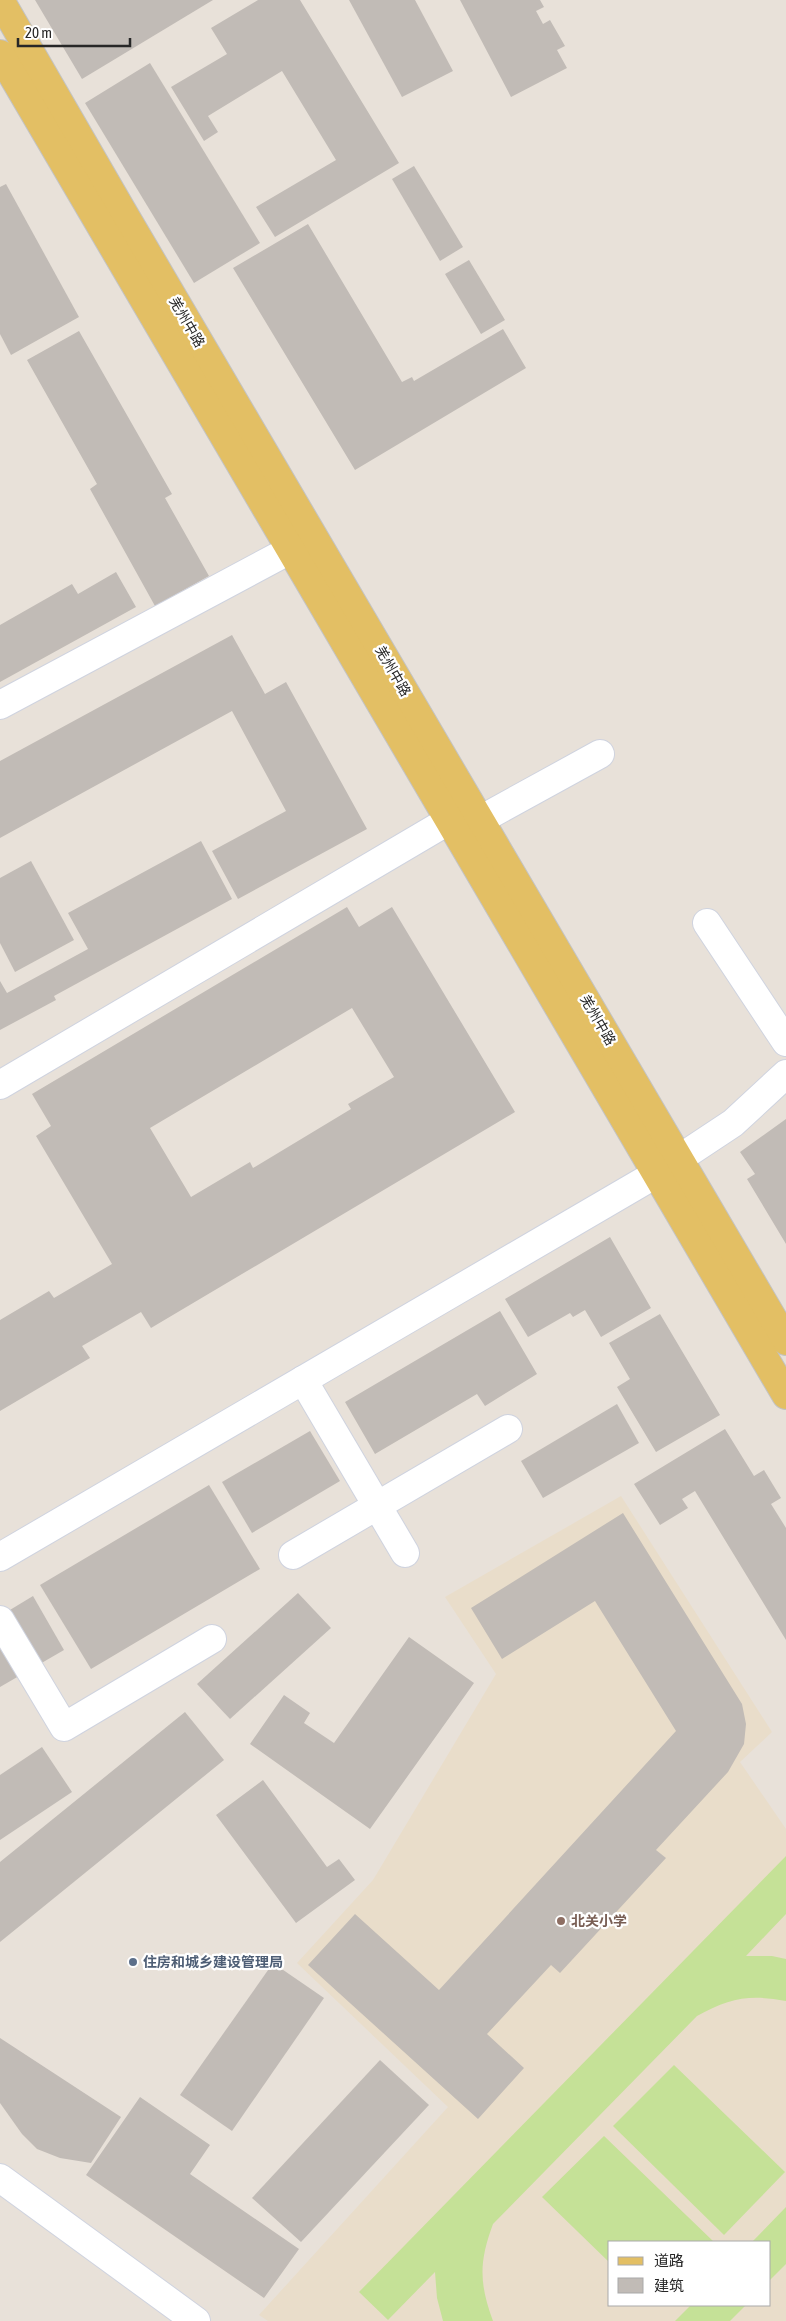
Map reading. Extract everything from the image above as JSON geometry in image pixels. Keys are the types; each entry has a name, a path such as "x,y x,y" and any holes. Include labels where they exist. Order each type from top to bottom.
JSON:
{"main road":[{"name":"羌州中路","path":"0,0 786,1341"},
{"name":"羌州中路","path":"0,54 786,1395"}],"street":[{"path":"0,706 290,550"},
{"path":"480,820 600,754"},
{"path":"0,1085 448,821"},
{"path":"707,923 786,1042"},
{"path":"0,1557 656,1174 733,1123 786,1074"},
{"path":"303,1380 405,1553"},
{"path":"293,1555 508,1429"},
{"path":"0,1620 64,1727 212,1639"},
{"path":"0,2178 196,2321"}],"shaded area":[{"name":"北关小学","path":"621,1496 772,1732 740,1762 786,1829 786,2321 268,2321 259,2315 448,2107 297,1963 373,1880 496,1674 445,1597"}],"green space":[{"path":"786,1856 786,1914 746,1956 772,1956 786,1959 786,2001 761,1998 740,1999 719,2005 697,2016 493,2224 485,2250 482,2272 485,2295 493,2321 443,2321 437,2298 435,2272 388,2320 359,2292"},
{"path":"674,2065 785,2172 724,2235 613,2126"},
{"path":"604,2136 713,2241 608,2241 608,2261 542,2197"},
{"path":"786,2207 786,2264 771,2279 771,2241 753,2241"},
{"path":"690,2306 745,2306 730,2321 675,2321"}],"building":[{"path":"35,0 213,0 82,79"},
{"path":"258,0 300,0 399,163 275,237 256,207 336,160 282,71 208,116 218,132 204,141 171,87 227,54 211,28"},
{"path":"349,0 415,0 453,71 402,97"},
{"path":"460,0 540,0 544,7 536,11 543,24 550,20 565,46 557,50 567,68 511,97"},
{"path":"150,63 260,243 194,283 85,103"},
{"path":"414,166 463,247 440,261 392,179"},
{"path":"6,184 79,317 11,355 0,334 0,187"},
{"path":"308,224 402,382 412,377 414,381 503,329 526,368 355,470 233,268"},
{"path":"469,260 505,320 481,334 445,274"},
{"path":"79,331 172,494 165,498 209,576 155,606 90,489 97,484 27,360"},
{"path":"116,572 136,607 0,682 0,625 72,584 78,594"},
{"path":"232,635 265,694 286,682 367,829 238,899 212,851 286,811 232,711 0,838 0,761"},
{"path":"201,841 232,899 54,996 56,1000 0,1030 0,981 7,993 88,949 68,913"},
{"path":"31,861 74,940 15,972 0,943 0,878"},
{"path":"347,907 359,927 392,907 515,1112 151,1328 141,1312 82,1346 90,1358 0,1411 0,1320 49,1291 54,1298 112,1264 36,1136 51,1126 32,1094","holes":["352,1008 394,1077 348,1104 351,1109 253,1168 250,1162 191,1197 150,1128"]},
{"path":"786,1119 786,1244 747,1179 755,1174 740,1152"},
{"path":"610,1237 651,1308 601,1337 585,1310 573,1317 570,1313 528,1337 505,1299"},
{"path":"500,1311 537,1374 485,1406 477,1394 375,1454 345,1402"},
{"path":"660,1314 720,1415 656,1452 617,1387 630,1379 609,1343"},
{"path":"617,1404 639,1443 543,1498 521,1461"},
{"path":"725,1429 754,1476 764,1470 781,1498 771,1504 786,1528 786,1640 695,1491 682,1499 688,1508 660,1525 634,1484"},
{"path":"310,1431 340,1481 252,1533 222,1482"},
{"path":"209,1485 260,1569 91,1669 40,1585"},
{"path":"623,1513 742,1704 746,1724 744,1744 728,1772 656,1850 666,1858 560,1973 551,1965 487,2034 524,2068 478,2119 308,1965 355,1914 439,1990 676,1731 595,1601 502,1659 471,1608"},
{"path":"298,1593 331,1628 230,1719 197,1684"},
{"path":"33,1596 64,1650 0,1687 0,1616"},
{"path":"409,1637 474,1683 370,1829 250,1744 284,1695 310,1713 304,1723 334,1743"},
{"path":"185,1712 224,1760 0,1942 0,1862"},
{"path":"42,1747 72,1792 0,1840 0,1775"},
{"path":"263,1780 327,1867 339,1859 355,1880 296,1923 216,1815"},
{"path":"273,1963 324,1998 232,2131 180,2095"},
{"path":"0,2038 121,2117 91,2163 60,2158 37,2149 22,2134 0,2103"},
{"path":"380,2060 429,2105 301,2242 252,2198"},
{"path":"140,2097 210,2145 190,2174 299,2249 264,2298 86,2175"}],"place":[{"name":"北关小学","path":"561,1921"},
{"name":"住房和城乡建设管理局","path":"133,1962"}]}
